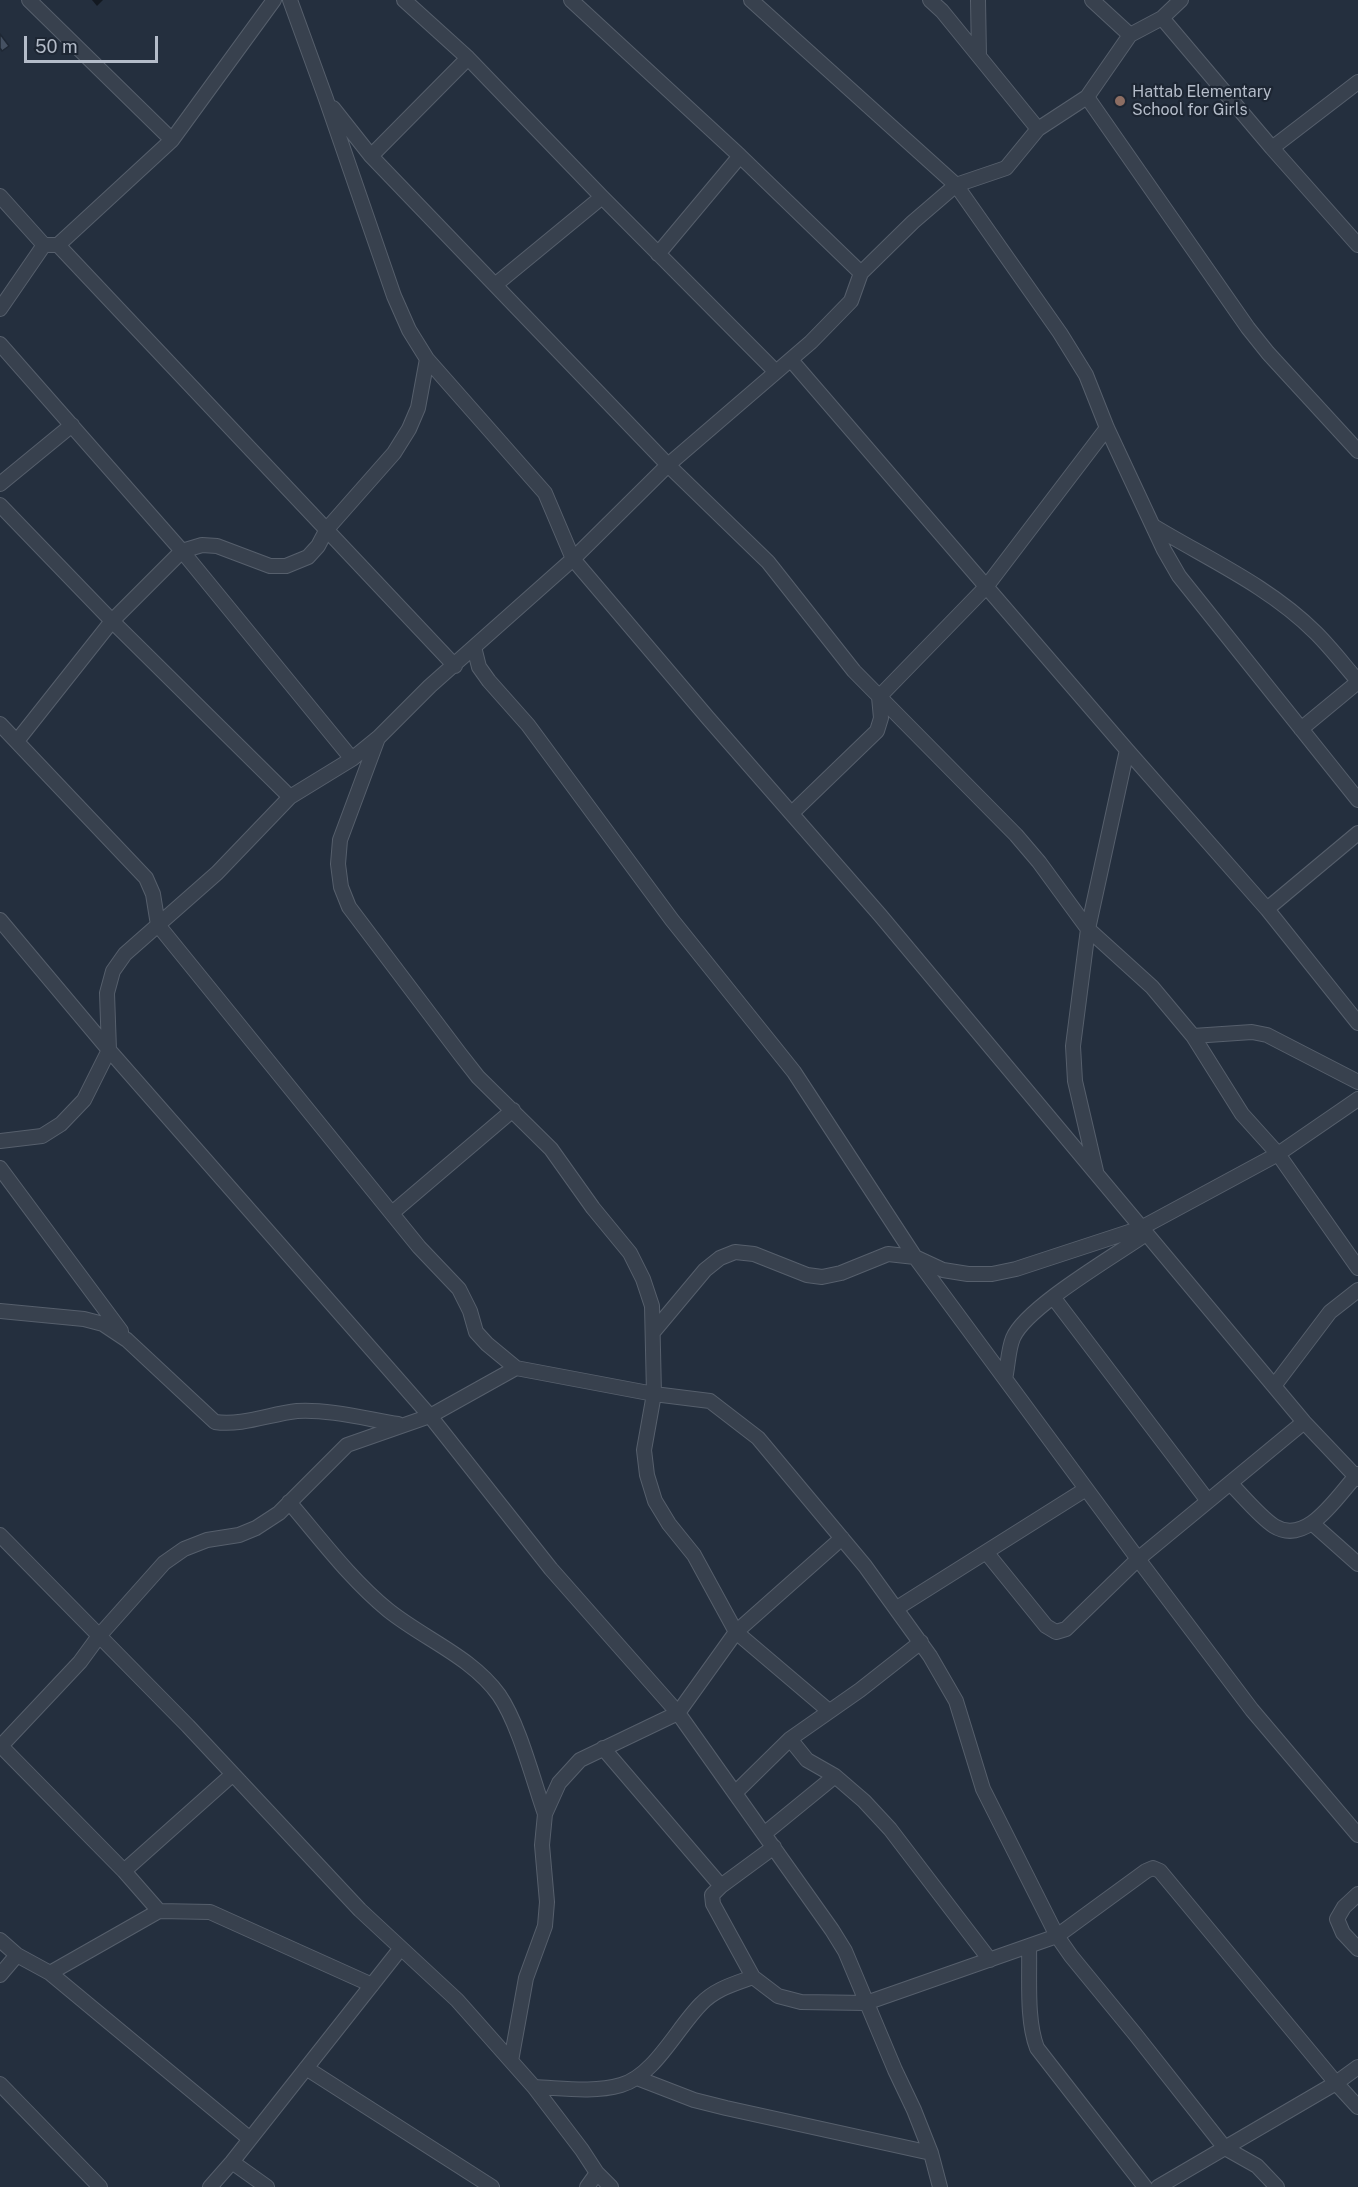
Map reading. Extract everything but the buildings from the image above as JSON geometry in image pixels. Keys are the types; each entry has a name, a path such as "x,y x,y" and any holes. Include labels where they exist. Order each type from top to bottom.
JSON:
{"street":[{"path":"29,0 172,141"},
{"path":"0,309 51,245 172,141 274,0"},
{"path":"290,0 394,296 409,330 428,359 545,493 573,559 880,915 1304,1422 1357,1476 1313,1524 1300,1530 1287,1530 1274,1526 1230,1483"},
{"path":"404,0 468,57 602,197 776,372"},
{"path":"571,0 740,156 861,273"},
{"path":"751,0 956,185 1086,375 1107,428 1164,550 1179,576 1358,801"},
{"path":"930,0 942,11 1038,129"},
{"path":"978,0 979,56"},
{"path":"1092,0 1130,35"},
{"path":"0,1141 42,1136 61,1124 84,1100 109,1050 107,993 113,971 125,954 217,873 290,797 352,759 379,737 416,699 573,559 668,465 812,342 851,301 861,273 913,222 956,185 1006,168 1038,129 1087,97 1130,35 1162,18 1181,0"},
{"path":"1162,18 1358,245"},
{"path":"371,156 468,57"},
{"path":"1272,148 1358,82"},
{"path":"1087,97 1248,328 1358,451"},
{"path":"326,99 371,156 668,465 768,562 841,655 879,697 1016,835 1039,862 1088,929 1152,987 1192,1036 1242,1114 1278,1154 1358,1268"},
{"path":"658,254 740,156"},
{"path":"0,196 51,245 327,529 455,666"},
{"path":"495,285 602,197"},
{"path":"0,344 182,551 352,759"},
{"path":"16,741 112,621 182,551 202,545 217,546 270,566 286,566 308,557 318,546 327,529 394,453 409,429 418,408 428,359"},
{"path":"791,360 1267,909 1358,1023"},
{"path":"0,484 72,425"},
{"path":"792,813 877,731 881,718 879,697 986,587 1107,428"},
{"path":"0,506 112,621 290,797"},
{"path":"1155,527 1238,574 1280,603 1316,632 1358,681 1301,729"},
{"path":"474,647 479,667 489,681 528,725 672,920 794,1072 915,1257 1138,1559 1252,1710 1358,1835"},
{"path":"0,724 146,878 153,894 158,926 419,1247 459,1289 470,1311 476,1332 486,1344 516,1368 654,1395 710,1401 721,1407 758,1438 842,1538 921,1642 956,1701 983,1789 1057,1936 1224,2148 1257,2166 1277,2187"},
{"path":"379,737 340,840 338,864 341,887 350,907 478,1077 551,1149 592,1208 630,1253 643,1279 652,1306 654,1395 644,1450 646,1475 655,1501 669,1524 694,1555 736,1632 830,1711"},
{"path":"1096,1173 1075,1081 1073,1046 1088,929 1127,750"},
{"path":"1267,909 1358,834"},
{"path":"0,920 109,1050 430,1416 551,1569 678,1713 774,1847 844,1951 914,2110 931,2153 940,2187"},
{"path":"1192,1036 1252,1032 1266,1035 1358,1082"},
{"path":"1005,1379 1012,1339 1021,1324 1053,1297 1144,1231 1278,1154 1358,1099"},
{"path":"392,1213 513,1110"},
{"path":"0,1168 127,1340"},
{"path":"654,1331 705,1270 720,1258 735,1252 754,1254 807,1275 822,1277 841,1273 888,1254 915,1257 943,1270 968,1274 992,1274 1144,1231"},
{"path":"1274,1386 1330,1312 1358,1290"},
{"path":"1053,1297 1208,1501"},
{"path":"0,1311 84,1319 103,1324 127,1340 215,1422 227,1424 296,1411 312,1411 404,1425"},
{"path":"159,1911 124,1871 0,1746 65,1679 99,1636 164,1563 184,1548 207,1540 239,1535 256,1528 279,1513 347,1445 430,1416 516,1368"},
{"path":"986,1552 1046,1626 1056,1632 1066,1629 1138,1559 1304,1422"},
{"path":"897,1608 1086,1489"},
{"path":"289,1502 367,1591 389,1610 480,1672 499,1696 510,1716 545,1814"},
{"path":"1313,1524 1358,1564"},
{"path":"0,1535 233,1774 360,1910 457,2000 534,2087 597,2173 611,2187"},
{"path":"511,2061 526,1978 546,1926 547,1902 542,1845 545,1814 559,1783 580,1760 678,1713 736,1632 842,1538"},
{"path":"735,1792 790,1739 860,1690 921,1642"},
{"path":"790,1739 807,1760 835,1776 864,1801 890,1829 990,1960"},
{"path":"603,1748 721,1886"},
{"path":"124,1871 233,1774"},
{"path":"764,1834 835,1776"},
{"path":"774,1847 721,1886 712,1895 713,1904 753,1977 778,1996 801,2002 866,2003 1057,1936 1146,1870 1153,1868 1160,1871 1358,2107"},
{"path":"1358,1894 1344,1907 1337,1920 1343,1933 1358,1949"},
{"path":"50,1973 159,1911 210,1912 372,1985"},
{"path":"0,1940 17,1955 50,1973 250,2139"},
{"path":"1029,1946 1031,2020 1037,2048 1144,2187"},
{"path":"210,2187 401,1948"},
{"path":"0,1975 17,1955"},
{"path":"534,2087 601,2090 622,2085 637,2078 651,2065 701,2003 718,1990 753,1977"},
{"path":"1158,2187 1336,2083 1358,2067"},
{"path":"306,2068 492,2187"},
{"path":"637,2078 694,2100 931,2153"},
{"path":"1,2088 100,2187"},
{"path":"232,2162 267,2187"},
{"path":"587,2187 597,2173"}],"place":[{"name":"Hattab Elementary School for Girls","path":"1120,101"}]}
